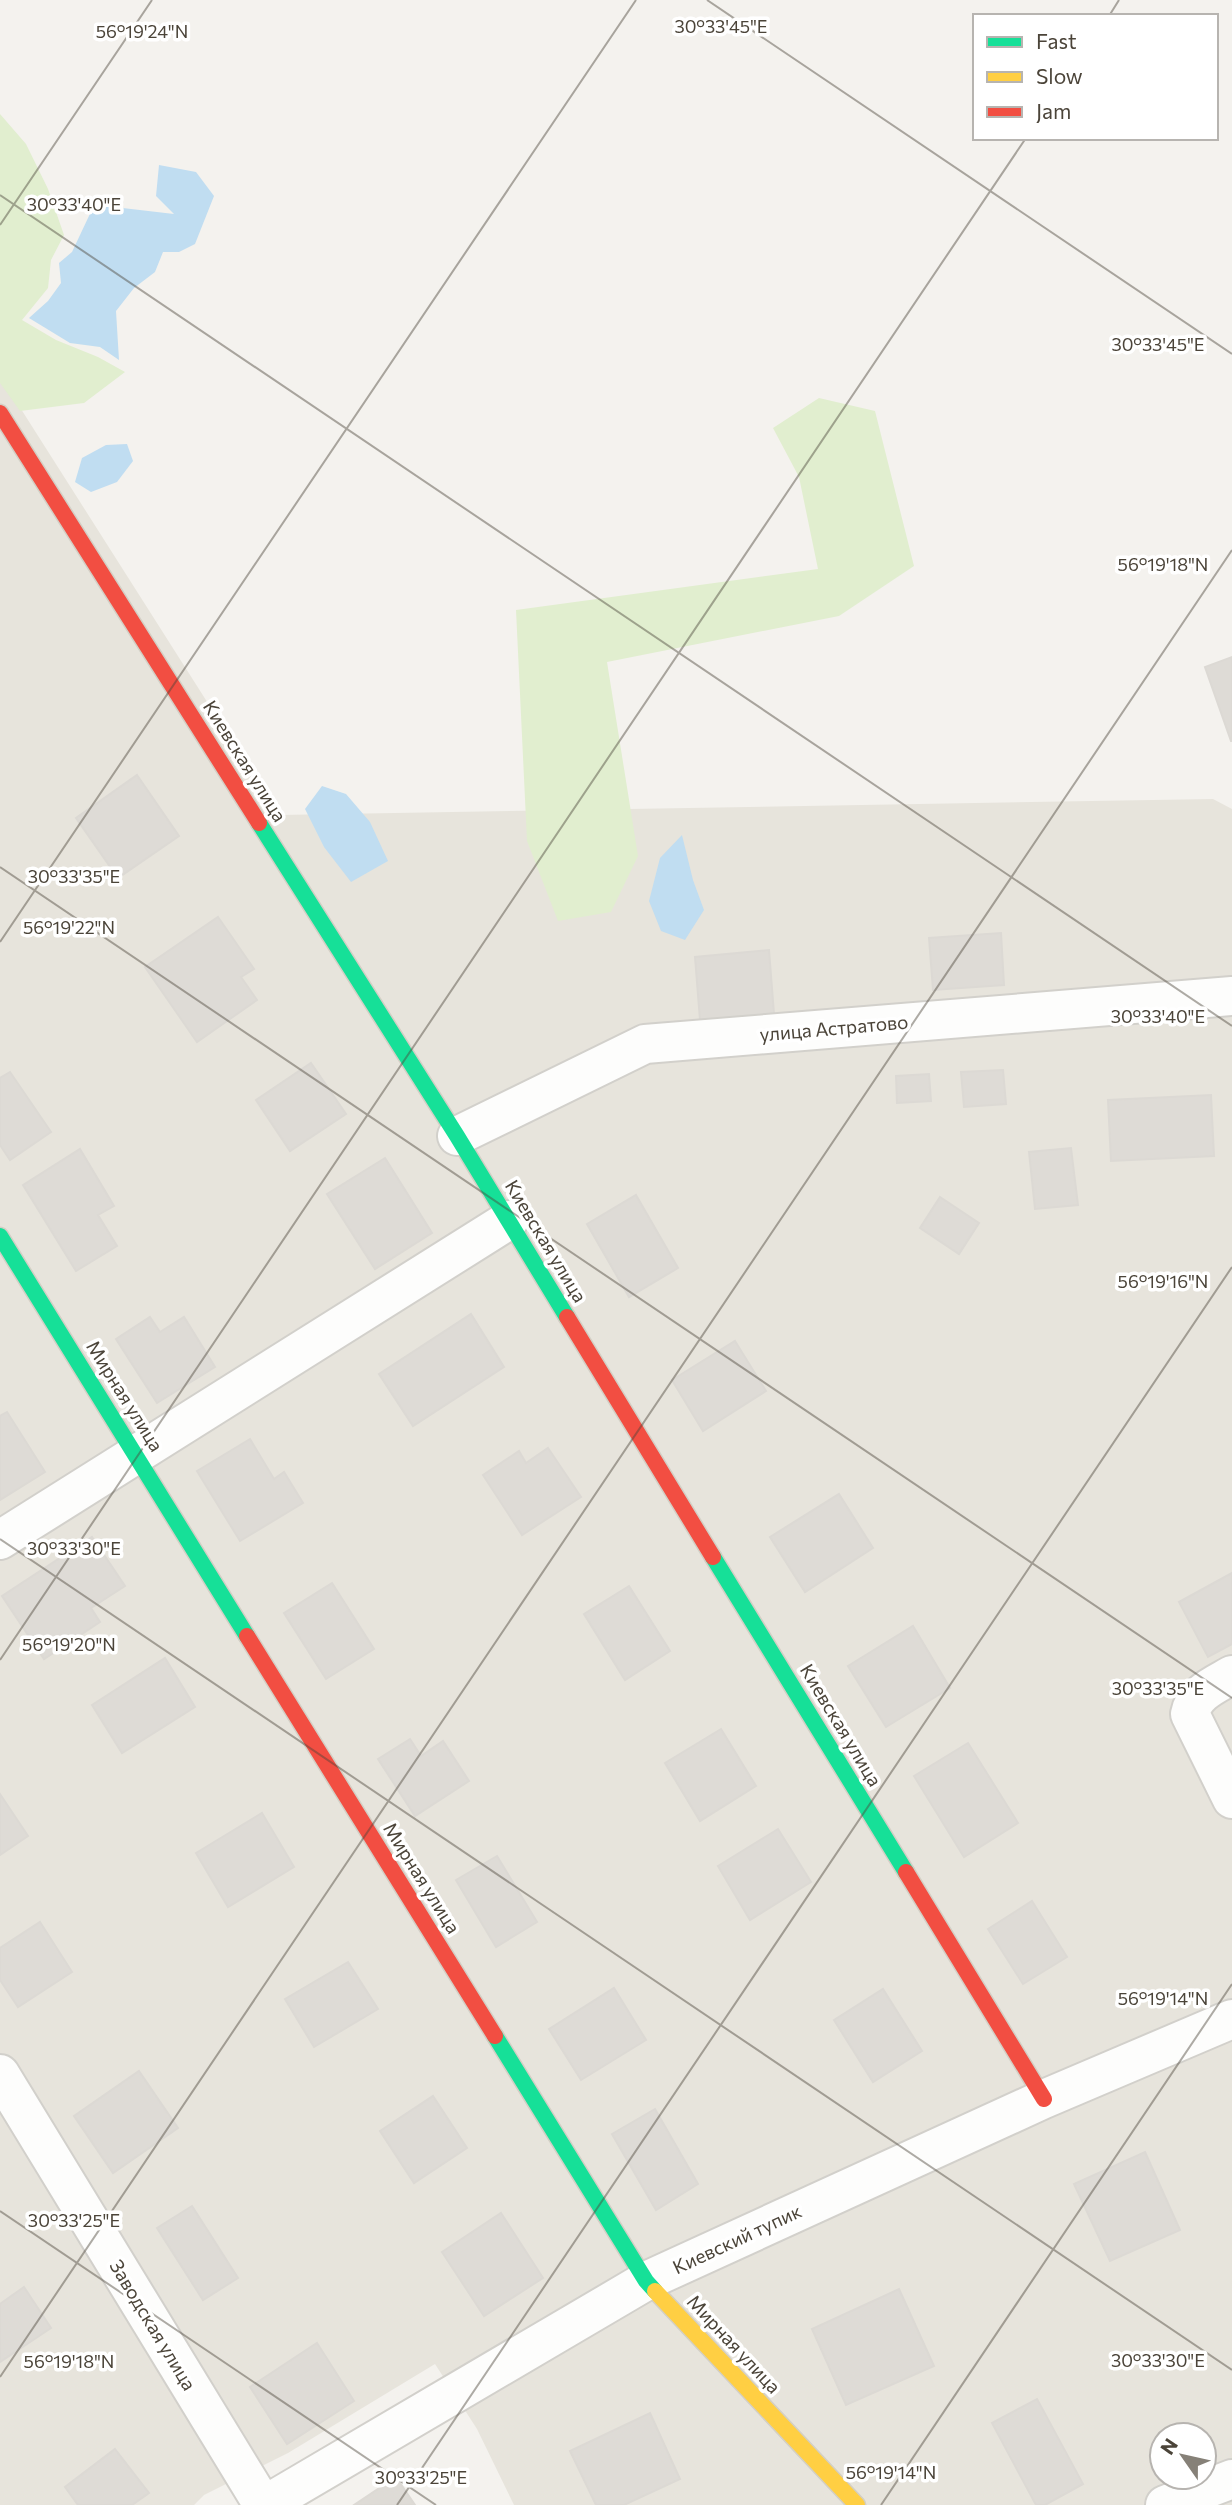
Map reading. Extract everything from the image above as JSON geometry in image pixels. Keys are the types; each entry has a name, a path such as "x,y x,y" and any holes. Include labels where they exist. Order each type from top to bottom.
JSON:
{"street":[{"name":"Киевская улица","path":"0,413 457,1136 1044,2099"},
{"name":"улица Астратово","path":"457,1136 645,1044 1232,996"},
{"path":"0,1539 509,1220"},
{"name":"Мирная улица","path":"0,1236 646,2281 858,2505"},
{"path":"1232,1675 1198,1696 1192,1704 1190,1714 1232,1799"},
{"name":"Киевский тупик","path":"264,2505 646,2281 1044,2099 1232,2019"},
{"name":"Заводская улица","path":"0,2074 264,2505"},
{"path":"1164,2505 1232,2479"}],"shaded area":[{"path":"0,376 279,815 1213,799 1232,809 1232,2505 514,2505 477,2429 435,2364 288,2453 204,2495 194,2505 0,2505"}],"green space":[{"path":"0,114 26,144 48,189 64,235 51,260 48,288 22,320 56,340 98,357 125,372 84,403 20,411 0,383"},
{"path":"819,398 875,411 914,566 839,616 607,662 638,856 611,912 558,921 527,841 516,610 818,569 799,477 773,428"}],"water":[{"path":"159,165 196,172 214,196 195,244 179,252 163,252 155,272 134,288 116,311 119,360 100,347 70,343 29,318 48,301 61,283 59,263 72,252 96,201 114,207 174,214 156,196"},
{"path":"127,444 133,461 117,482 91,492 75,482 82,458 106,445"},
{"path":"322,786 346,794 370,822 388,861 351,882 324,847 305,809"},
{"path":"682,835 693,880 704,910 685,940 661,931 649,901 660,858"}],"building":[{"path":"1232,657 1232,741 1231,741 1205,667"},
{"path":"137,775 179,836 118,878 76,818"},
{"path":"218,917 254,969 241,977 257,1000 197,1042 145,967"},
{"path":"1001,933 1004,985 933,990 929,938"},
{"path":"769,950 774,1014 700,1020 695,957"},
{"path":"311,1063 346,1114 290,1151 256,1100"},
{"path":"1003,1070 1006,1104 964,1107 961,1072"},
{"path":"10,1072 51,1132 10,1160 0,1145 0,1078"},
{"path":"929,1074 931,1101 897,1103 896,1076"},
{"path":"1211,1095 1214,1156 1111,1161 1108,1100"},
{"path":"1071,1148 1078,1205 1035,1209 1029,1152"},
{"path":"80,1149 114,1206 98,1215 117,1246 76,1271 23,1185"},
{"path":"385,1158 432,1233 375,1269 327,1194"},
{"path":"636,1195 678,1268 629,1297 587,1224"},
{"path":"940,1197 979,1223 959,1254 920,1228"},
{"path":"471,1314 504,1367 413,1426 379,1374"},
{"path":"150,1317 160,1332 184,1317 215,1367 157,1403 116,1339"},
{"path":"735,1341 766,1391 703,1431 672,1380"},
{"path":"7,1412 45,1472 0,1500 0,1416"},
{"path":"250,1439 274,1479 284,1472 303,1503 240,1541 197,1471"},
{"path":"548,1448 581,1497 522,1535 483,1475 519,1451 526,1463"},
{"path":"839,1494 873,1548 805,1592 770,1537"},
{"path":"92,1537 125,1586 91,1608 100,1622 44,1659 2,1596"},
{"path":"1232,1573 1232,1644 1208,1657 1179,1602"},
{"path":"332,1583 374,1649 326,1679 284,1613"},
{"path":"629,1586 670,1651 625,1680 584,1614"},
{"path":"913,1626 950,1688 886,1727 848,1666"},
{"path":"165,1658 195,1707 122,1753 92,1705"},
{"path":"721,1729 756,1786 700,1821 665,1763"},
{"path":"410,1739 421,1756 443,1741 469,1781 415,1816 378,1759"},
{"path":"968,1743 1018,1823 964,1857 914,1776"},
{"path":"0,1794 28,1836 0,1855"},
{"path":"262,1813 294,1867 228,1907 196,1853"},
{"path":"778,1829 811,1882 750,1920 718,1866"},
{"path":"497,1856 537,1922 496,1947 456,1880"},
{"path":"1032,1901 1067,1957 1023,1984 988,1929"},
{"path":"40,1922 72,1972 18,2007 0,1980 0,1948"},
{"path":"348,1962 378,2009 314,2047 285,1999"},
{"path":"614,1988 646,2040 581,2080 549,2029"},
{"path":"883,1989 922,2051 873,2082 834,2020"},
{"path":"139,2071 178,2128 113,2173 74,2116"},
{"path":"433,2096 467,2148 414,2183 380,2131"},
{"path":"655,2109 698,2184 656,2210 612,2134"},
{"path":"1145,2152 1180,2230 1110,2261 1074,2184"},
{"path":"192,2206 238,2278 203,2300 157,2228"},
{"path":"501,2213 543,2278 484,2316 442,2252"},
{"path":"24,2287 51,2328 0,2362 0,2304"},
{"path":"899,2289 934,2366 846,2405 812,2329"},
{"path":"317,2343 354,2401 287,2444 250,2387"},
{"path":"1037,2399 1083,2484 1045,2505 1036,2505 992,2423"},
{"path":"650,2413 680,2479 624,2505 596,2505 570,2451"},
{"path":"115,2449 149,2493 132,2505 78,2505 65,2487"},
{"path":"396,2477 415,2505 354,2505"}],"traffic: fast":[{"path":"259,823 457,1136 567,1317"},
{"path":"0,1236 247,1636"},
{"path":"713,1557 906,1872"},
{"path":"495,2036 646,2281 655,2291"}],"traffic: slow":[{"path":"655,2291 857,2505"}],"traffic: jam":[{"path":"0,413 259,823"},
{"path":"567,1317 713,1557"},
{"path":"247,1636 495,2036"},
{"path":"906,1872 1044,2099"}]}
